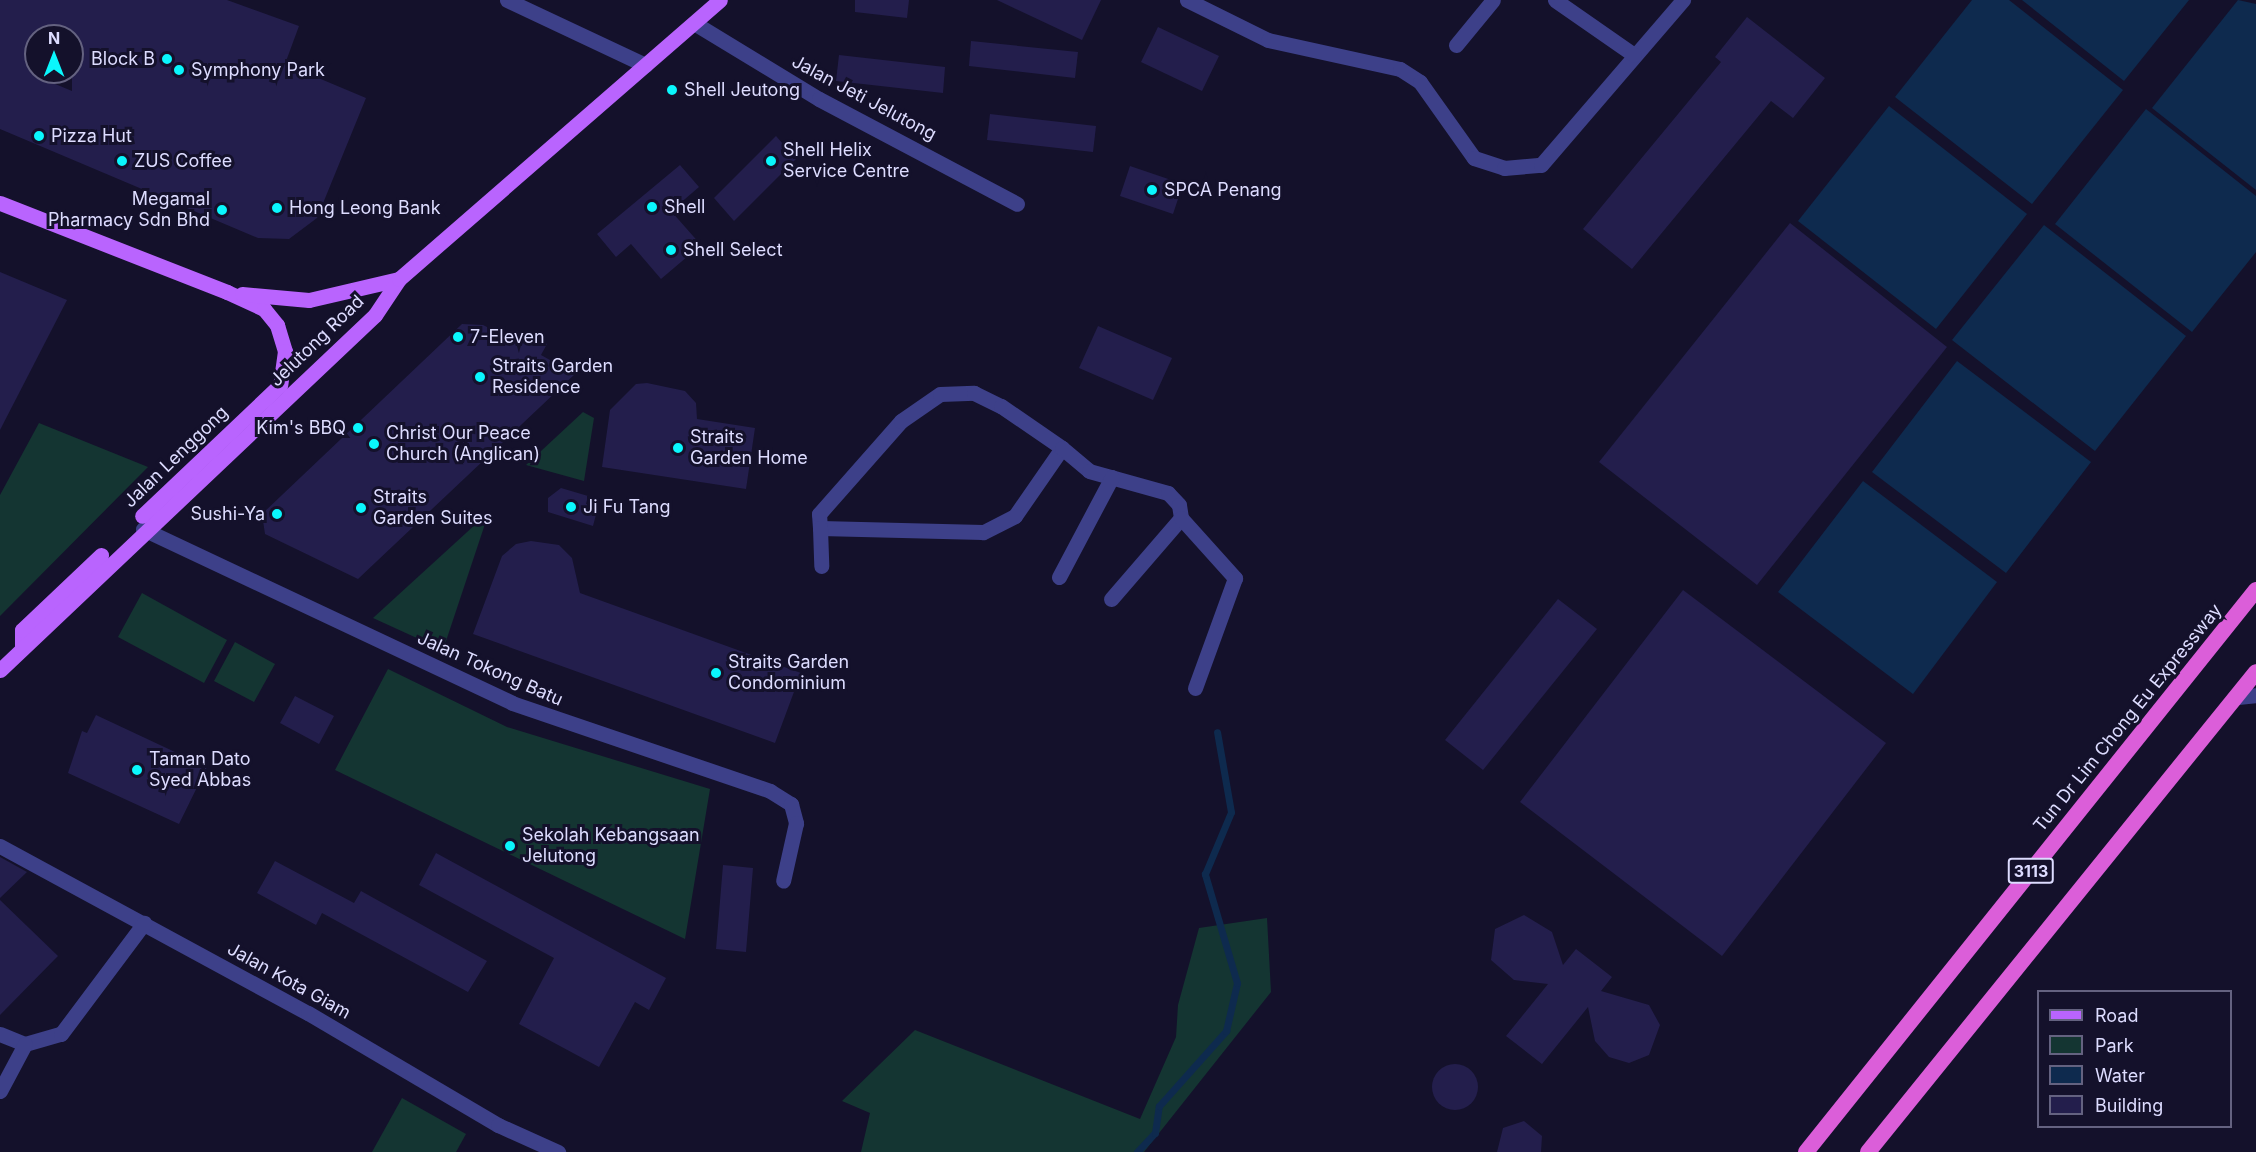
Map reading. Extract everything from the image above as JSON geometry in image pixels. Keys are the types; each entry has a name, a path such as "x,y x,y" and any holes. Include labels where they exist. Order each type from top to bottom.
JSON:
{"highway":[{"name":"Tun Dr Lim Chong Eu Expressway","path":"1806,1152 2256,590"},
{"name":"3113","path":"1868,1152 2256,672"}],"main road":[{"name":"Jelutong Road","path":"0,670 143,529 375,315 399,279 720,0"},
{"name":"Jalan Lenggong","path":"0,203 227,292 264,309 277,325 285,351 280,385 22,630 22,648"},
{"name":"Jalan Lenggong","path":"227,292 309,300 399,279"}],"street":[{"path":"507,0 645,65"},
{"path":"1187,0 1268,40 1400,69 1420,82 1474,158 1504,168 1540,165 1683,0"},
{"path":"1456,45 1493,0"},
{"path":"1555,0 1634,55"},
{"name":"Jalan Jeti Jelutong","path":"694,23 819,99 1017,204"},
{"path":"821,566 819,514 880,444 922,404 940,394 974,393 1062,448 1089,471 1168,493 1179,505 1180,518 1235,578 1195,688"},
{"path":"820,528 983,532 1015,516 1062,448"},
{"path":"1059,577 1112,477"},
{"path":"1111,599 1180,518"},
{"name":"Jalan Tokong Batu","path":"143,529 512,704 776,794 791,804 796,823 783,881"},
{"path":"2238,696 2256,695"},
{"name":"Jalan Kota Giam","path":"0,846 144,923 498,1125 558,1152"},
{"path":"0,1034 25,1044 61,1034 144,923"},
{"path":"0,1091 25,1044"}],"green space":[{"path":"583,412 594,418 584,481 526,465"},
{"path":"39,423 148,467 0,616 0,495"},
{"path":"489,512 443,650 373,618"},
{"path":"142,593 227,640 204,683 118,637"},
{"path":"235,642 275,664 254,702 214,681"},
{"path":"388,669 507,727 710,789 685,939 335,770"},
{"path":"1267,918 1271,992 1144,1152 861,1152 870,1113 842,1101 915,1030 1140,1119 1176,1037 1178,1005 1199,928"},
{"path":"402,1098 466,1134 456,1152 372,1152"}],"water":[{"path":"1972,0 2009,0 2123,90 2032,204 1895,97"},
{"path":"2022,0 2189,0 2124,81"},
{"path":"2238,0 2256,4 2256,190 2152,108"},
{"path":"1889,106 2027,214 1936,329 1798,221"},
{"path":"2146,109 2256,196 2256,252 2192,332 2055,224"},
{"path":"2044,225 2186,336 2095,451 1952,340"},
{"path":"1957,361 2091,462 2006,573 1872,472"},
{"path":"1863,481 1997,582 1913,694 1778,592"}],"building":[{"path":"0,0 227,0 299,26 285,64 366,98 317,218 289,239 258,238 0,129"},
{"path":"855,0 909,0 907,18 855,12"},
{"path":"997,0 1101,0 1082,40"},
{"path":"1747,17 1825,78 1793,118 1771,101 1632,269 1583,229 1721,62 1715,57"},
{"path":"1158,27 1219,56 1202,91 1141,62"},
{"path":"971,41 1078,52 1075,78 969,66"},
{"path":"839,55 945,67 943,93 836,81"},
{"path":"990,114 1096,126 1093,152 987,140"},
{"path":"776,136 796,159 734,221 714,198"},
{"name":"Shell","path":"680,165 699,187 671,211 701,245 661,279 631,244 616,257 597,234"},
{"name":"SPCA Penang","path":"1130,166 1183,184 1173,214 1120,196"},
{"path":"1790,223 1947,347 1757,585 1599,462"},
{"path":"0,272 67,300 0,430"},
{"path":"462,324 483,325 519,343 526,332 547,344 541,355 575,374 358,579 265,534 262,514"},
{"path":"1098,326 1172,358 1153,400 1079,368"},
{"name":"Straits Garden Home","path":"647,383 685,391 696,403 697,419 755,428 746,489 602,467 610,410 636,384"},
{"name":"Ji Fu Tang","path":"561,488 588,496 586,504 598,507 593,526 548,512 548,498"},
{"path":"531,541 559,545 572,558 580,593 801,673 775,743 473,634 502,556 516,544"},
{"path":"1683,590 1886,743 1722,956 1520,802"},
{"path":"1558,599 1597,629 1483,770 1445,740"},
{"path":"295,696 334,716 319,744 280,723"},
{"name":"Taman Dato Syed Abbas","path":"96,715 207,767 179,824 68,773 82,731 87,733"},
{"path":"436,853 666,978 649,1010 635,1002 599,1067 519,1024 554,958 419,885"},
{"path":"0,857 27,872 0,898"},
{"path":"275,861 354,903 361,891 487,961 468,992 322,913 316,925 257,893"},
{"path":"723,865 753,868 746,952 716,949"},
{"path":"0,900 58,956 0,1015"},
{"path":"1524,915 1552,932 1563,965 1576,949 1612,977 1601,991 1649,1005 1660,1025 1649,1055 1629,1063 1609,1057 1595,1041 1588,1007 1542,1064 1506,1036 1548,984 1514,980 1491,960 1495,929"},
{"path":"1455,1064 1471,1071 1478,1087 1471,1103 1455,1110 1439,1103 1432,1087 1439,1071"},
{"path":"1524,1121 1542,1136 1541,1152 1497,1152 1503,1128"}],"waterway":[{"path":"1137,1152 1155,1133 1159,1106 1226,1031 1237,983 1205,874 1231,812 1217,732"}],"place":[{"name":"Block B","path":"167,59"},
{"name":"Symphony Park","path":"179,70"},
{"name":"Shell Jeutong","path":"672,90"},
{"name":"Pizza Hut","path":"39,136"},
{"name":"ZUS Coffee","path":"122,161"},
{"name":"Shell Helix Service Centre","path":"771,161"},
{"name":"SPCA Penang","path":"1152,190"},
{"name":"Shell","path":"652,207"},
{"name":"Hong Leong Bank","path":"277,208"},
{"name":"Megamal Pharmacy Sdn Bhd","path":"222,210"},
{"name":"Shell Select","path":"671,250"},
{"name":"7-Eleven","path":"458,337"},
{"name":"Straits Garden Residence","path":"480,377"},
{"name":"Kim's BBQ","path":"358,428"},
{"name":"Christ Our Peace Church (Anglican)","path":"374,444"},
{"name":"Straits Garden Home","path":"678,448"},
{"name":"Ji Fu Tang","path":"571,507"},
{"name":"Straits Garden Suites","path":"361,508"},
{"name":"Sushi-Ya","path":"277,514"},
{"name":"Straits Garden Condominium","path":"716,673"},
{"name":"Taman Dato Syed Abbas","path":"137,770"},
{"name":"Sekolah Kebangsaan Jelutong","path":"510,846"}]}
